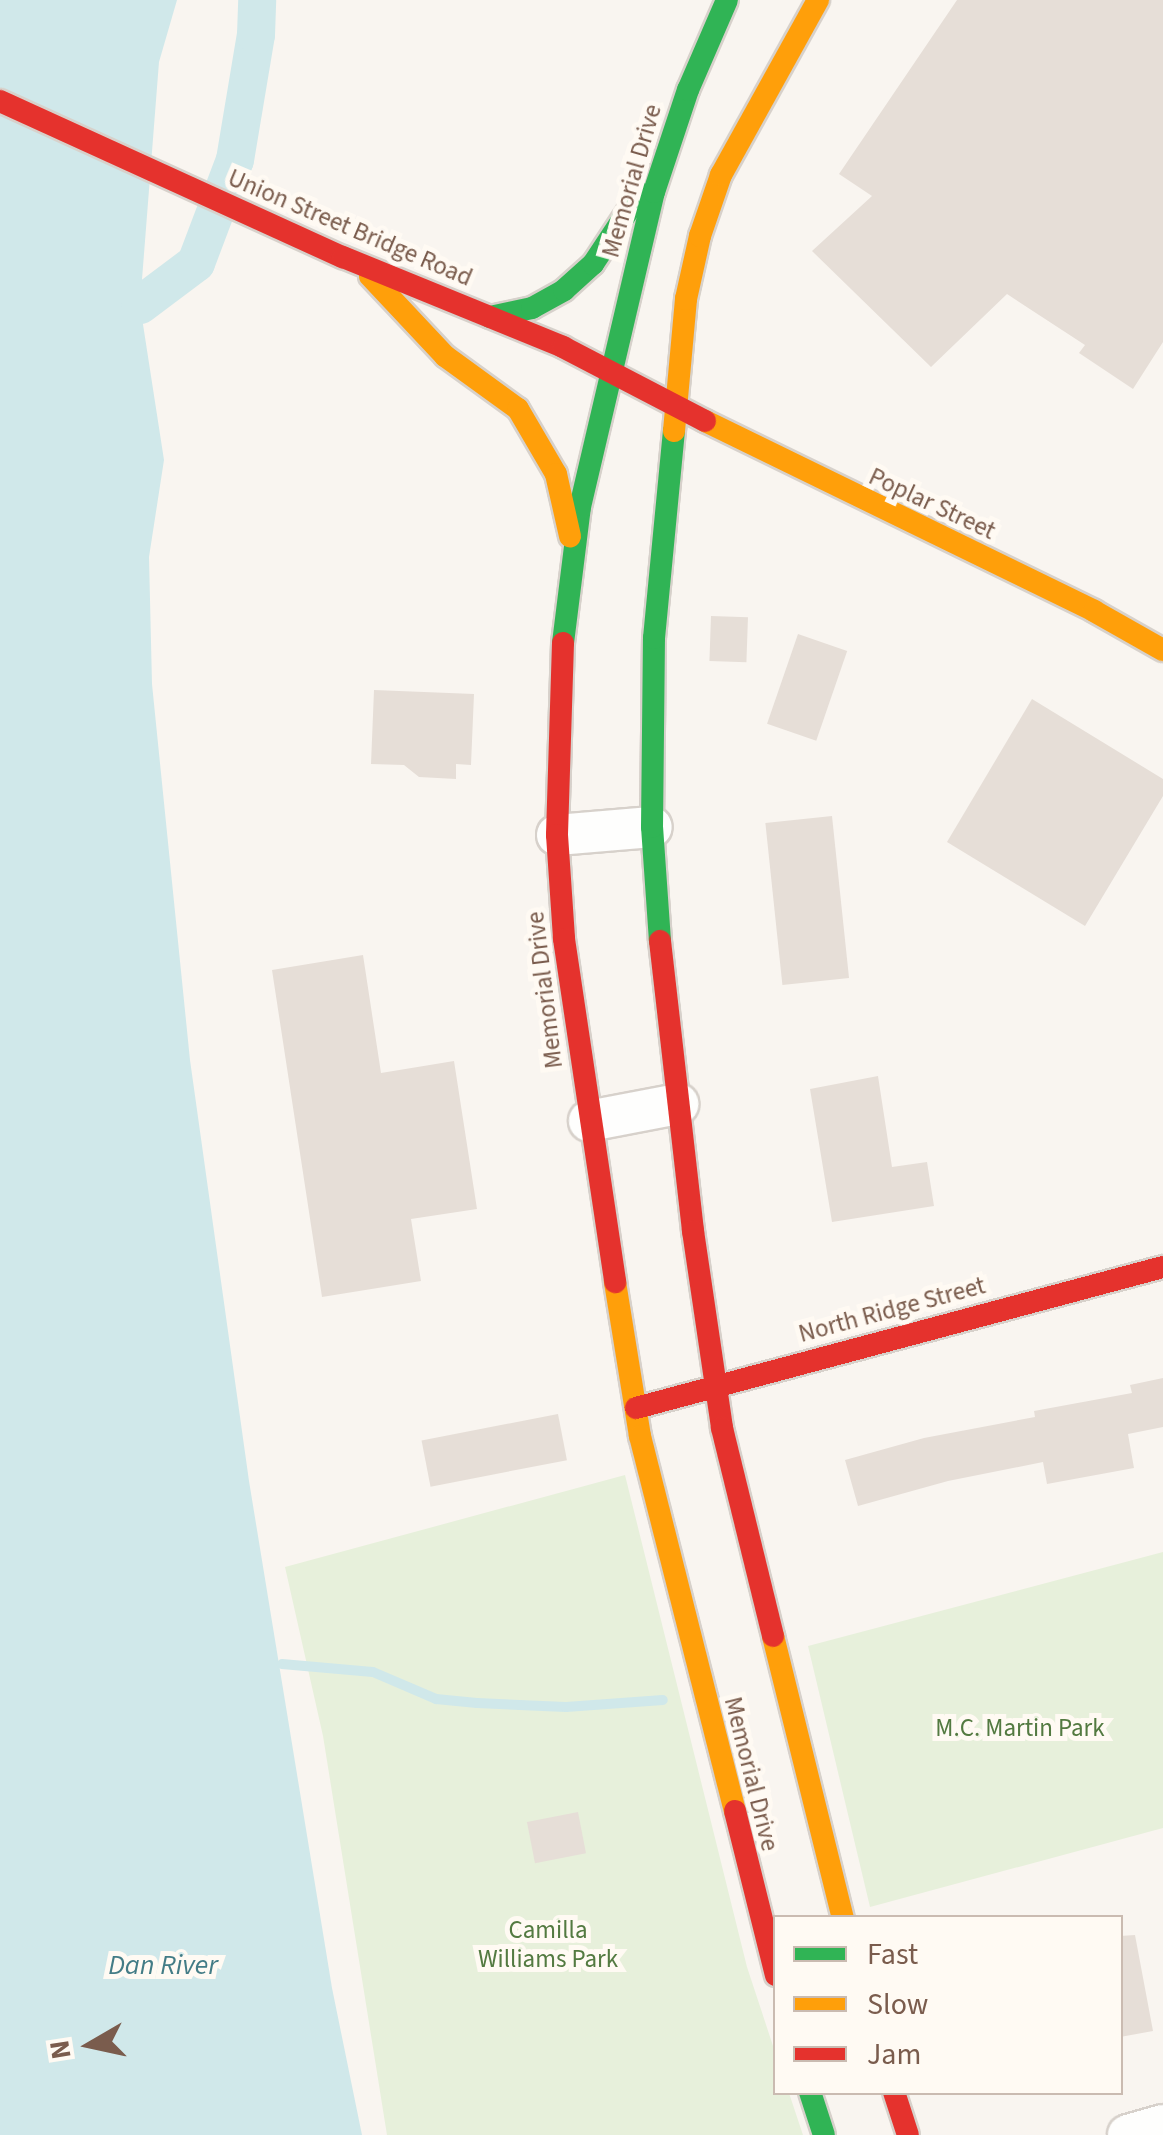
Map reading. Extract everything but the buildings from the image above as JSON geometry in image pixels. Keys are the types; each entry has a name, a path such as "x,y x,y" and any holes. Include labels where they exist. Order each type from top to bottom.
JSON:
{"main road":[{"name":"Memorial Drive","path":"727,0 688,90 667,153 609,371 574,555 559,717 558,835 564,939 589,1121 648,1472 773,1963"},
{"name":"Memorial Drive","path":"818,0 721,175 700,236 686,299 654,638 652,827 678,1104 715,1386 750,1556 842,1915"},
{"name":"Union Street Bridge Road","path":"0,101 350,260 490,317 609,371 677,408"},
{"path":"490,317 532,308 564,290 593,264 667,153"},
{"path":"350,260 445,356 518,409 556,474 574,555"},
{"name":"Poplar Street","path":"677,408 1161,645"},
{"name":"North Ridge Street","path":"636,1408 1163,1267"},
{"path":"811,2095 824,2135"},
{"path":"895,2095 908,2135"}],"street":[{"path":"558,835 652,827"},
{"path":"589,1121 678,1104"},
{"path":"1128,2135 1163,2125"}],"green space":[{"name":"Camilla Williams Park","path":"625,1475 747,1967 773,2046 773,2095 790,2095 803,2135 387,2135 323,1736 285,1567"},
{"name":"M.C. Martin Park","path":"1163,1552 1163,1828 870,1907 808,1646"}],"water":[{"name":"Dan River","path":"0,0 177,0 159,62 140,305 164,460 149,557 152,684 190,1060 249,1481 332,1988 362,2135 0,2135"}],"waterway":[{"path":"140,305 196,263 235,160 256,35 257,0"},
{"path":"282,1664 373,1672 436,1699 477,1703 566,1707 663,1700"}],"traffic: fast":[{"path":"563,643 580,507 654,192 688,90 727,0"},
{"path":"490,317 532,308 564,290 593,264 640,193"},
{"path":"660,941 652,827 654,638 674,431"},
{"path":"811,2095 824,2135"}],"traffic: slow":[{"path":"674,431 686,299 700,236 721,175 818,0"},
{"path":"370,276 445,356 518,409 556,474 570,536"},
{"path":"705,421 1094,611 1163,650"},
{"path":"615,1282 640,1436 735,1811"},
{"path":"773,1636 842,1915"}],"traffic: jam":[{"path":"0,101 343,257 563,347 705,421"},
{"path":"563,643 557,835 564,939 615,1282"},
{"path":"660,941 693,1231 722,1428 773,1636"},
{"path":"636,1408 1163,1267"},
{"path":"735,1811 773,1963"},
{"path":"895,2095 908,2135"}]}
